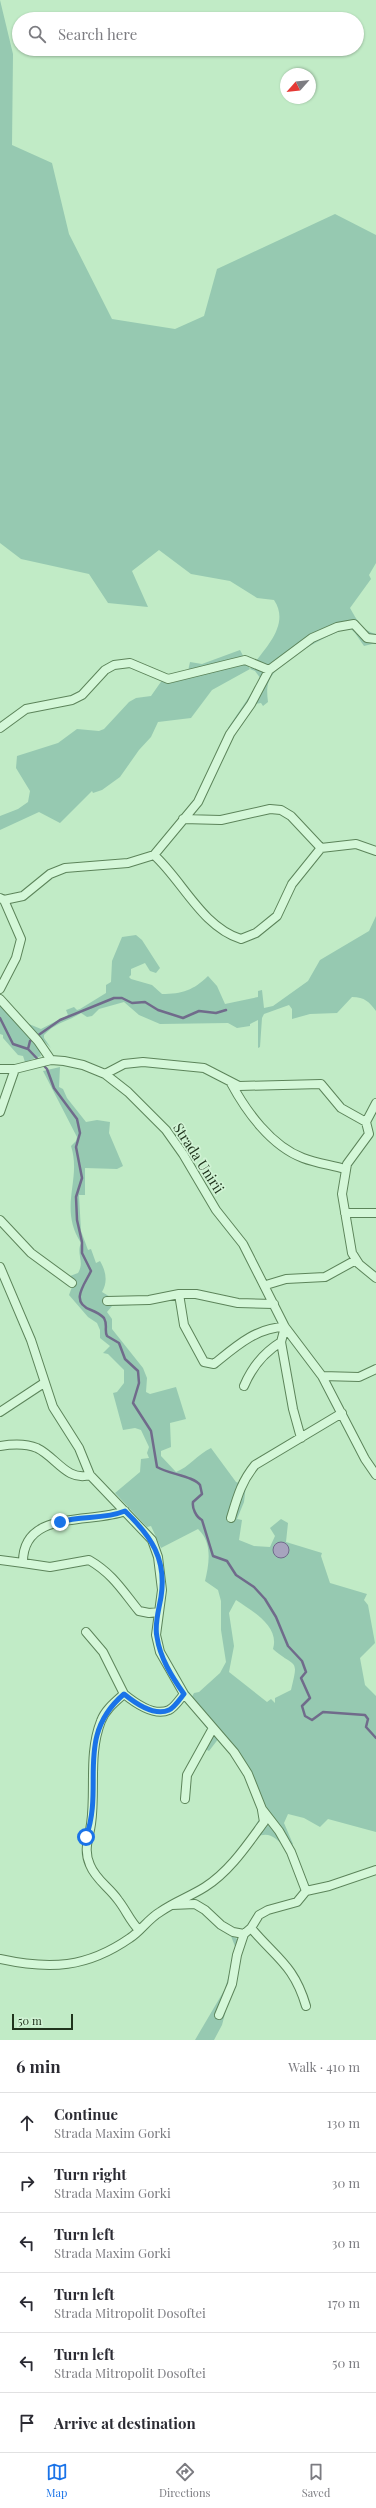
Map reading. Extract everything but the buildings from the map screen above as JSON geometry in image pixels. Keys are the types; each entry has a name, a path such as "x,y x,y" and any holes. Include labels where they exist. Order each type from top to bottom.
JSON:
{"street":[{"path":"0,990 16,958 21,939 2,899 23,896 50,874 65,868 128,863 154,855 198,802 230,734 251,704 269,670 312,638 348,624 354,624 367,638 376,639"},
{"path":"0,728 26,710 72,700 82,695 105,670 114,665 130,664 168,679 245,660 269,670"},
{"path":"183,819 221,820 270,809 282,810 291,816 321,848"},
{"path":"154,855 171,873 192,902 231,934 241,939 256,933 277,916 292,884 321,848 356,844 376,851"},
{"path":"0,999 38,1040 51,1060"},
{"name":"Strada Unirii","path":"0,1069 15,1069 51,1060 83,1065 105,1074 128,1092 166,1130 184,1154 216,1210 243,1244 266,1285 285,1327 322,1376 365,1459 376,1475"},
{"path":"105,1074 124,1064 143,1062 204,1068 231,1082 248,1086 321,1084 341,1108 366,1122 372,1136 345,1169 342,1194 352,1253 356,1260 376,1278"},
{"path":"0,1112 15,1069"},
{"path":"231,1082 244,1105 285,1149 302,1158 345,1169"},
{"path":"366,1122 376,1103"},
{"path":"345,1213 376,1213"},
{"path":"0,1220 31,1253 72,1283"},
{"path":"266,1285 286,1279 325,1277 356,1260"},
{"path":"0,1267 31,1340 53,1407 79,1448 90,1475 152,1540 158,1557 162,1590 156,1635 160,1652 184,1694 234,1752 248,1774 262,1809 264,1822 225,1871 204,1887 150,1919 132,1938 102,1955 65,1966 31,1965 0,1959"},
{"path":"178,1294 184,1324 204,1362 208,1364 214,1364 258,1333 272,1327 285,1327 281,1342 293,1409 301,1438"},
{"path":"107,1301 149,1300 178,1294 196,1294 238,1304 274,1304"},
{"path":"244,1386 256,1363 271,1348 281,1342"},
{"path":"322,1376 359,1377 376,1369"},
{"path":"0,1412 44,1383"},
{"path":"231,1518 238,1491 245,1477 255,1465 342,1413"},
{"path":"0,1446 17,1444 36,1448 71,1474 82,1477 90,1475"},
{"path":"23,1563 22,1553 30,1537 51,1524 72,1518 103,1518 125,1511"},
{"path":"0,1560 50,1567 89,1560 111,1576 127,1592 139,1611 149,1613 159,1612"},
{"path":"86,1632 103,1652 124,1694 141,1706 159,1712 170,1710 184,1694"},
{"path":"124,1694 110,1706 101,1720 98,1732 92,1762 91,1824 86,1837 85,1851 96,1875 118,1899 131,1922 138,1930"},
{"path":"185,1799 187,1774 213,1728"},
{"path":"262,1809 279,1831 291,1852 306,1891"},
{"path":"219,2016 232,1984 237,1955 244,1934 264,1912 297,1902 306,1891 329,1886 376,1870"},
{"path":"172,1905 195,1904 205,1910 221,1925 233,1932 244,1934"},
{"path":"251,1928 289,1968 300,1984 306,2006"}],"green space":[{"path":"0,0 13,56 12,145 52,163 69,234 112,319 175,329 204,316 217,269 335,214 376,235 376,563 369,575 371,579 350,608 363,628 376,634 376,643 364,646 349,627 306,648 277,669 269,680 267,692 268,702 263,706 261,703 255,704 234,734 228,728 261,679 255,671 250,669 268,645 278,628 278,609 274,600 257,598 230,581 191,574 159,550 132,571 148,607 108,603 89,574 21,559 0,543"},
{"path":"240,650 250,669 212,690 191,718 158,722 151,737 139,750 120,777 102,790 93,793 92,791 60,823 39,812 0,830 0,816 18,809 28,802 30,791 16,768 17,756 58,743 77,729 99,731 104,729 129,702 136,698 151,696 165,676 188,671 190,662 202,664"},
{"path":"376,916 376,1011 366,1001 360,998 352,997 337,1013 310,1014 292,1019 292,1009 289,1005 264,1014 262,1018 260,1047 258,1048 258,1020 250,1024 250,1026 237,1028 228,1023 160,1024 139,1015 124,1002 99,1009 92,1016 87,1017 81,1013 53,1027 44,1035 44,1038 51,1048 29,1027 29,1024 41,1029 68,1015 66,1010 74,1007 77,1010 80,1009 106,993 106,985 111,982 112,961 122,937 136,935 142,940 160,968 156,973 150,971 145,963 131,969 131,975 129,977 131,979 152,985 162,994 169,994 182,992 193,988 208,976 217,986 225,1004 258,997 258,991 262,990 264,1008 273,1006 308,981 320,960 369,931"},
{"path":"0,1004 38,1046 41,1056 25,1062 23,1056 18,1055 3,1038 3,1035 0,1034"},
{"path":"60,1067 59,1087 63,1089 67,1098 86,1122 97,1120 110,1122 109,1133 123,1166 117,1169 85,1168 85,1195 79,1195 81,1231 88,1250 91,1249 96,1263 100,1261 104,1269 106,1280 102,1292 112,1298 133,1298 132,1305 112,1306 107,1312 112,1319 112,1329 143,1368 147,1378 146,1392 150,1394 176,1387 186,1419 170,1423 171,1447 161,1451 161,1456 176,1472 211,1448 236,1482 246,1485 244,1502 237,1519 242,1520 239,1540 254,1546 270,1547 275,1536 270,1528 281,1519 288,1523 286,1542 322,1553 321,1556 330,1583 367,1594 364,1600 368,1605 375,1643 360,1658 365,1685 376,1696 376,1832 328,1819 320,1827 304,1818 288,1814 284,1823 293,1844 286,1848 272,1836 261,1835 256,1837 251,1832 260,1818 260,1811 243,1770 219,1738 209,1751 201,1747 209,1731 188,1704 194,1693 199,1692 220,1673 226,1662 221,1630 221,1601 218,1590 205,1581 209,1554 206,1541 198,1529 161,1548 151,1526 147,1527 115,1493 140,1472 141,1459 149,1458 147,1453 149,1447 141,1430 135,1428 123,1430 113,1393 117,1392 124,1383 124,1370 108,1354 103,1353 110,1346 100,1338 100,1330 97,1323 88,1317 69,1295 72,1287 69,1284 70,1276 78,1273 81,1265 79,1251 81,1243 74,1230 71,1217 74,1158 71,1146 76,1141 77,1137 43,1071","holes":["236,1600 257,1614 269,1626 274,1641 273,1649 294,1665 295,1672 291,1690 275,1698 275,1703 271,1699 267,1702 229,1672 234,1646 229,1613"]},
{"path":"231,1936 244,1942 222,2025 214,2040 195,2040 225,1989 236,1949"}],"shaded area":[{"path":"281,1542 287,1544 289,1550 287,1556 281,1558 275,1556 273,1550 275,1544"}],"waterway":[{"path":"28,1049 30,1041 60,1020 114,998 122,998 132,1003 145,1002 158,1010 183,1018 199,1011 216,1013 226,1010"},
{"path":"0,1018 13,1044 28,1049 47,1069 54,1088 77,1119 80,1133 76,1147 82,1178 76,1197 77,1220 82,1242 82,1253 91,1271 80,1292 80,1298 84,1307 98,1313 104,1318 107,1336 119,1343 125,1359 138,1371 139,1383 133,1403 151,1431 157,1467 192,1479 200,1485 202,1494 193,1502 193,1507 196,1515 202,1520 213,1556 227,1561 236,1575 254,1587 265,1599 276,1617 288,1646 302,1661 306,1672 301,1678 310,1698 302,1706 305,1716 312,1720 323,1712 365,1715 368,1719 366,1727 376,1738"}],"route":[{"path":"60,1522 72,1518 103,1518 125,1511 142,1527 152,1540 158,1557 162,1590 156,1635 160,1652 175,1682 184,1694 170,1710 159,1712 151,1711 141,1706 124,1694 110,1706 101,1720 96,1738 92,1762 91,1824 86,1837"}]}
